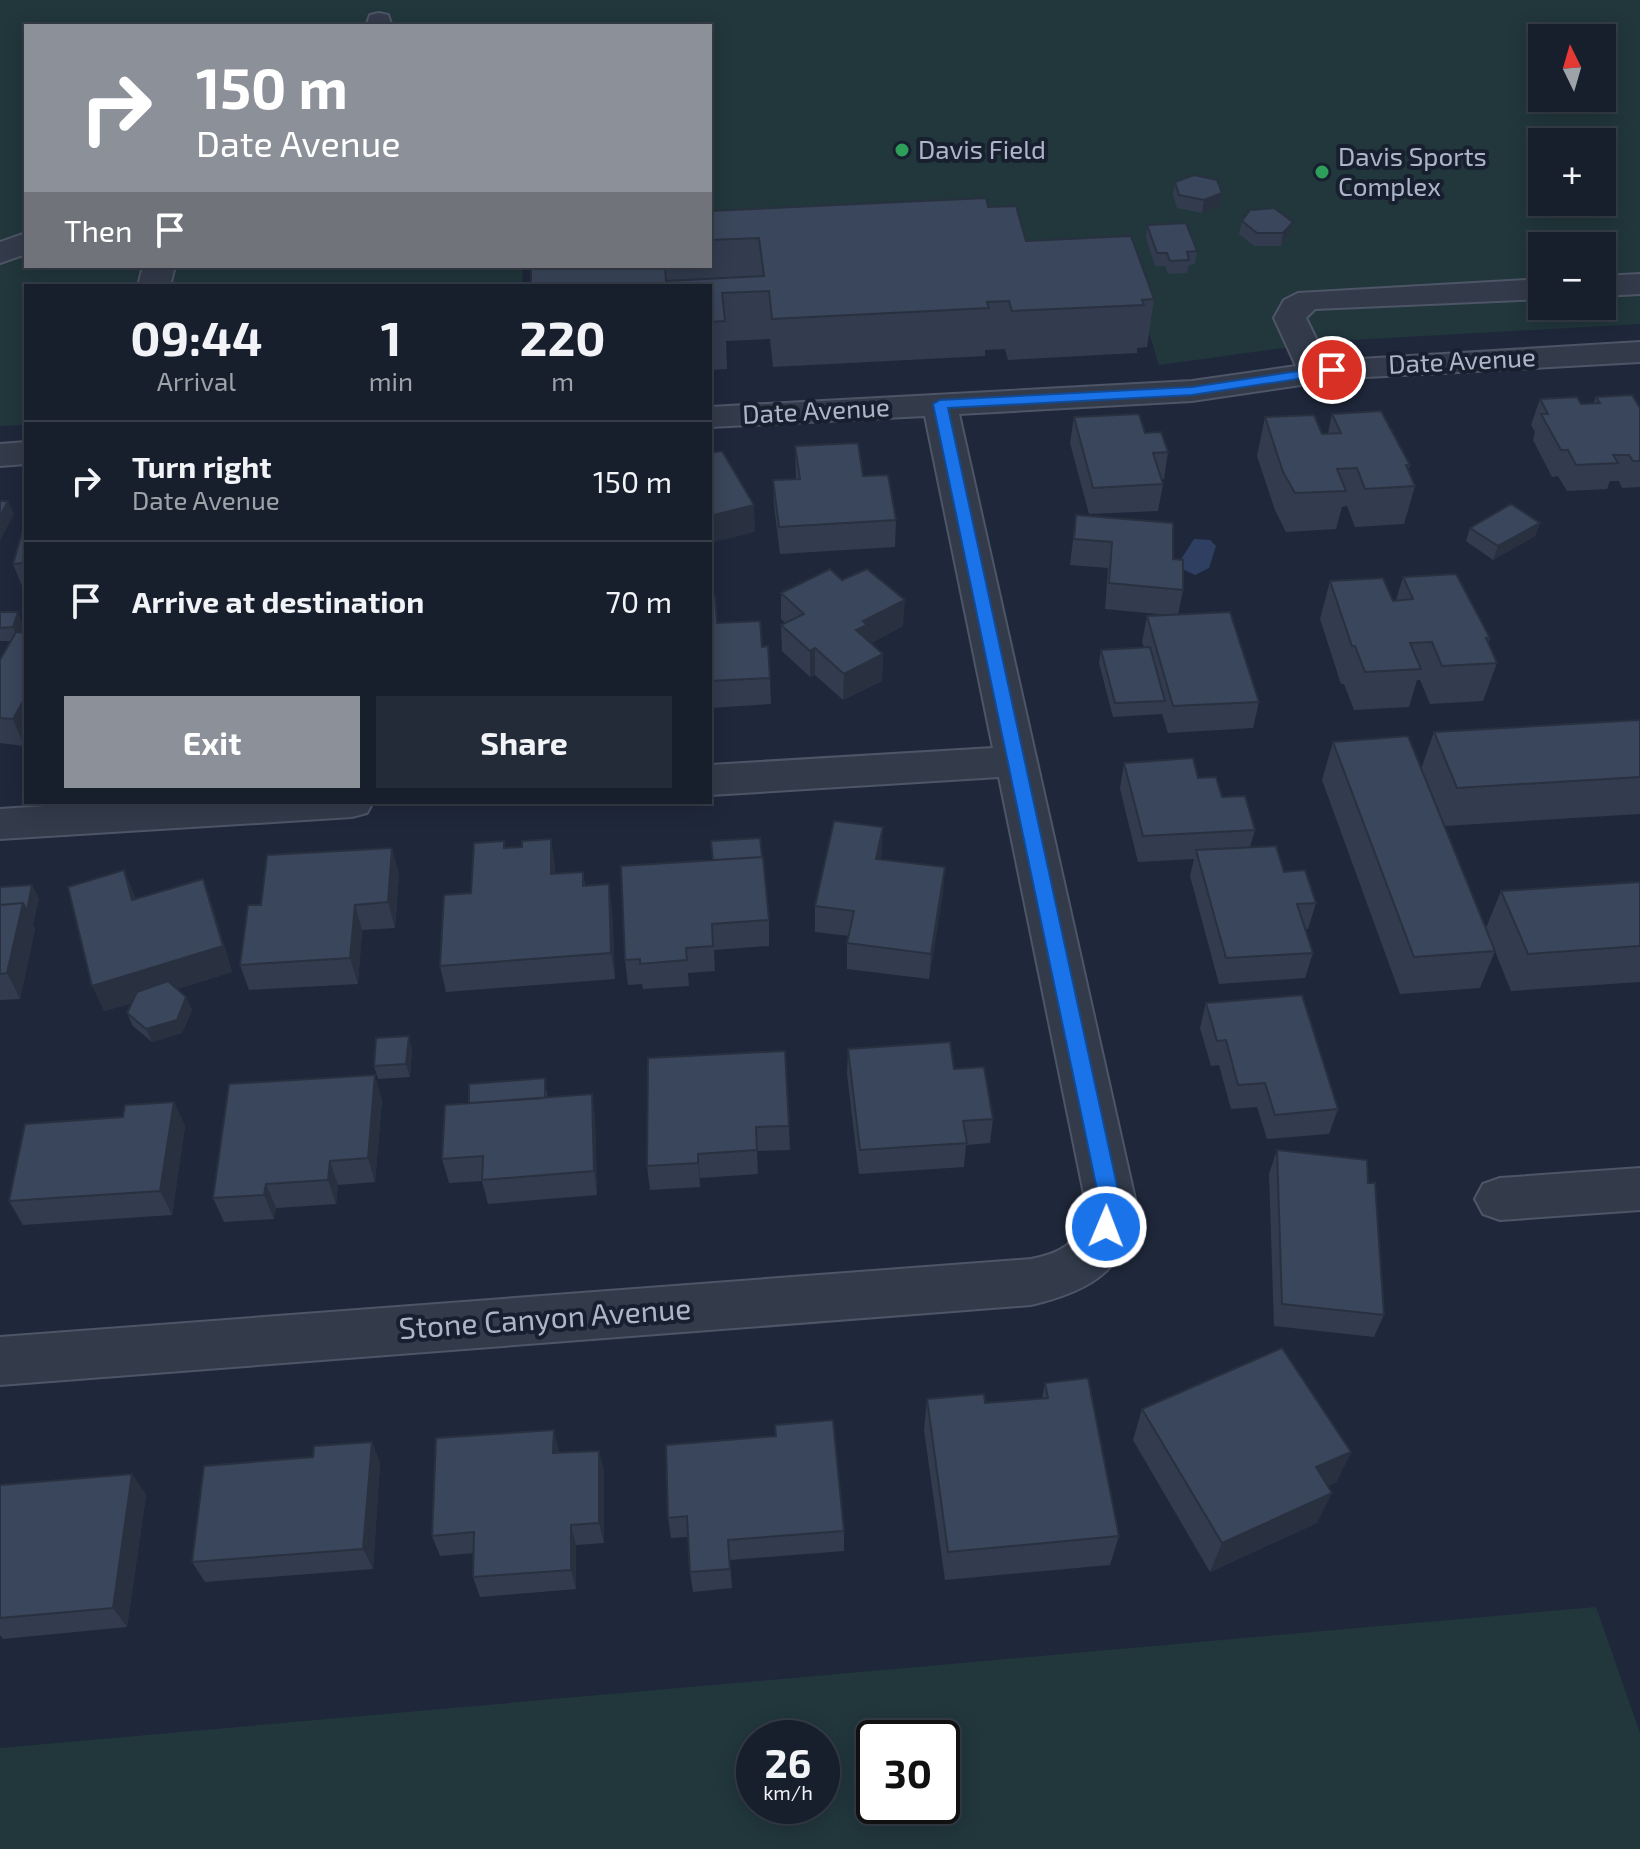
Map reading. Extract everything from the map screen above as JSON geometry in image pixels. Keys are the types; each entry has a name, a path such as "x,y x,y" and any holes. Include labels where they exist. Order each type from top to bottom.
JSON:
{"street":[{"path":"0,254 24,243"},
{"path":"1616,285 1640,284"},
{"path":"1316,372 1290,318 1295,307 1309,300 1528,290"},
{"name":"Date Avenue","path":"712,417 1192,391 1316,372 1640,352"},
{"path":"712,780 1018,761 940,404"},
{"path":"0,455 24,453"},
{"name":"Stone Canyon Avenue","path":"0,1361 1031,1282 1075,1269 1086,1261 1102,1239 1110,1214 1110,1199 1018,761"},
{"path":"0,824 320,804"},
{"path":"1500,1199 1640,1189"}],"green space":[{"path":"0,0 1640,0 1640,324 1335,341 1159,365 1130,271 712,257 712,24 24,24 24,268 523,268 522,284 24,284 24,425 0,426"},
{"path":"1596,1607 1640,1733 1640,1849 0,1849 0,1748"}],"water":[{"path":"1194,539 1210,540 1216,546 1209,568 1195,575 1180,568 1180,561"}],"building":[{"path":"1194,175 1217,180 1222,193 1204,200 1179,195 1175,182"},
{"path":"986,198 988,207 1016,206 1026,241 1131,236 1154,299 1142,300 1144,305 1012,311 1009,301 987,302 989,308 772,319 769,291 722,293 725,321 712,322 712,284 531,284 531,268 665,268 666,281 764,276 759,238 712,240 712,211"},
{"path":"1274,208 1293,222 1283,233 1257,233 1242,221 1250,210"},
{"path":"1186,223 1197,251 1187,252 1189,260 1170,261 1167,253 1157,253 1147,225"},
{"path":"1632,395 1640,408 1640,461 1633,461 1629,455 1613,455 1618,463 1576,465 1568,450 1561,450 1541,414 1548,414 1540,399 1577,397 1581,404 1600,403 1596,397"},
{"path":"1381,411 1410,465 1406,465 1415,486 1365,489 1357,468 1337,469 1346,491 1295,493 1283,472 1265,417 1314,415 1322,434 1341,433 1332,414"},
{"path":"1139,414 1145,433 1161,432 1168,452 1153,453 1163,484 1093,488 1074,417"},
{"path":"858,443 863,476 888,475 896,520 779,527 773,480 800,479 795,446"},
{"path":"722,451 754,505 712,516 712,453"},
{"path":"0,501 8,501 0,517"},
{"path":"1511,504 1540,523 1498,546 1470,528"},
{"path":"1076,515 1173,523 1173,559 1183,560 1183,590 1109,583 1112,542 1074,539"},
{"path":"24,526 24,563 13,564"},
{"path":"830,569 842,580 867,569 905,600 863,621 867,625 856,630 883,654 844,674 815,648 810,651 781,625 804,614 781,593"},
{"path":"1456,574 1490,638 1486,638 1497,663 1442,666 1432,642 1410,643 1421,669 1365,672 1355,646 1352,646 1330,581 1383,578 1393,601 1413,599 1403,577"},
{"path":"712,596 715,596 717,623 760,621 762,647 768,646 770,678 712,681"},
{"path":"0,612 18,612 13,627 0,628"},
{"path":"1230,612 1259,702 1173,706 1147,616"},
{"path":"16,632 24,633 24,700 13,719 0,718 0,660"},
{"path":"1150,647 1165,701 1115,703 1101,650"},
{"path":"1640,720 1640,777 1457,788 1434,732"},
{"path":"1408,736 1495,951 1414,957 1333,742"},
{"path":"1193,758 1198,778 1216,777 1222,797 1245,796 1255,830 1143,836 1124,763"},
{"path":"834,821 883,827 876,859 945,867 931,954 847,943 854,911 815,906"},
{"path":"760,838 762,857 713,860 711,841"},
{"path":"551,839 551,874 583,872 583,886 609,884 611,953 440,966 444,895 471,893 474,843 504,841 504,848 522,847 522,841"},
{"path":"1276,846 1284,872 1305,870 1316,903 1297,904 1313,953 1226,958 1196,850"},
{"path":"392,848 388,902 355,905 350,958 240,965 248,905 261,905 267,855"},
{"path":"763,857 769,920 712,924 713,946 686,948 687,960 640,964 640,959 625,960 621,866"},
{"path":"124,870 132,900 203,879 223,946 92,986 68,887"},
{"path":"1640,882 1640,946 1528,954 1501,891"},
{"path":"32,885 27,911 23,903 0,905 0,887"},
{"path":"23,903 7,973 0,974 0,905"},
{"path":"168,981 186,997 177,1020 146,1029 127,1013 137,992"},
{"path":"1302,995 1338,1109 1275,1115 1265,1083 1238,1085 1226,1040 1217,1041 1206,1003"},
{"path":"409,1036 406,1064 374,1066 376,1038"},
{"path":"950,1042 954,1069 984,1067 993,1119 963,1121 967,1143 860,1150 848,1049"},
{"path":"785,1051 789,1126 756,1127 757,1150 698,1154 698,1163 647,1166 648,1058"},
{"path":"375,1075 368,1158 330,1161 328,1180 266,1184 264,1195 213,1198 229,1084"},
{"path":"545,1078 545,1098 469,1103 469,1084"},
{"path":"592,1094 594,1171 482,1180 483,1156 442,1159 445,1105"},
{"path":"174,1102 160,1191 9,1201 25,1124 123,1117 125,1105"},
{"path":"1277,1150 1367,1160 1368,1183 1375,1183 1384,1315 1282,1304"},
{"path":"1282,1348 1351,1452 1316,1467 1332,1493 1222,1543 1142,1409"},
{"path":"1088,1378 1119,1536 948,1552 927,1399 984,1394 985,1403 1048,1398 1045,1383"},
{"path":"833,1420 844,1531 728,1540 730,1569 690,1572 687,1516 668,1518 666,1445 776,1436 775,1425"},
{"path":"554,1430 553,1453 599,1451 599,1523 571,1525 571,1570 473,1577 474,1532 432,1536 436,1438"},
{"path":"372,1442 363,1549 192,1562 204,1466 313,1457 314,1446"},
{"path":"132,1474 113,1608 0,1618 0,1485"}],"place":[{"name":"Davis Field","path":"902,150"},
{"name":"Davis Sports Complex","path":"1322,172"}],"route":[{"path":"1106,1227 1110,1199 940,404 1192,391 1332,370"}]}
